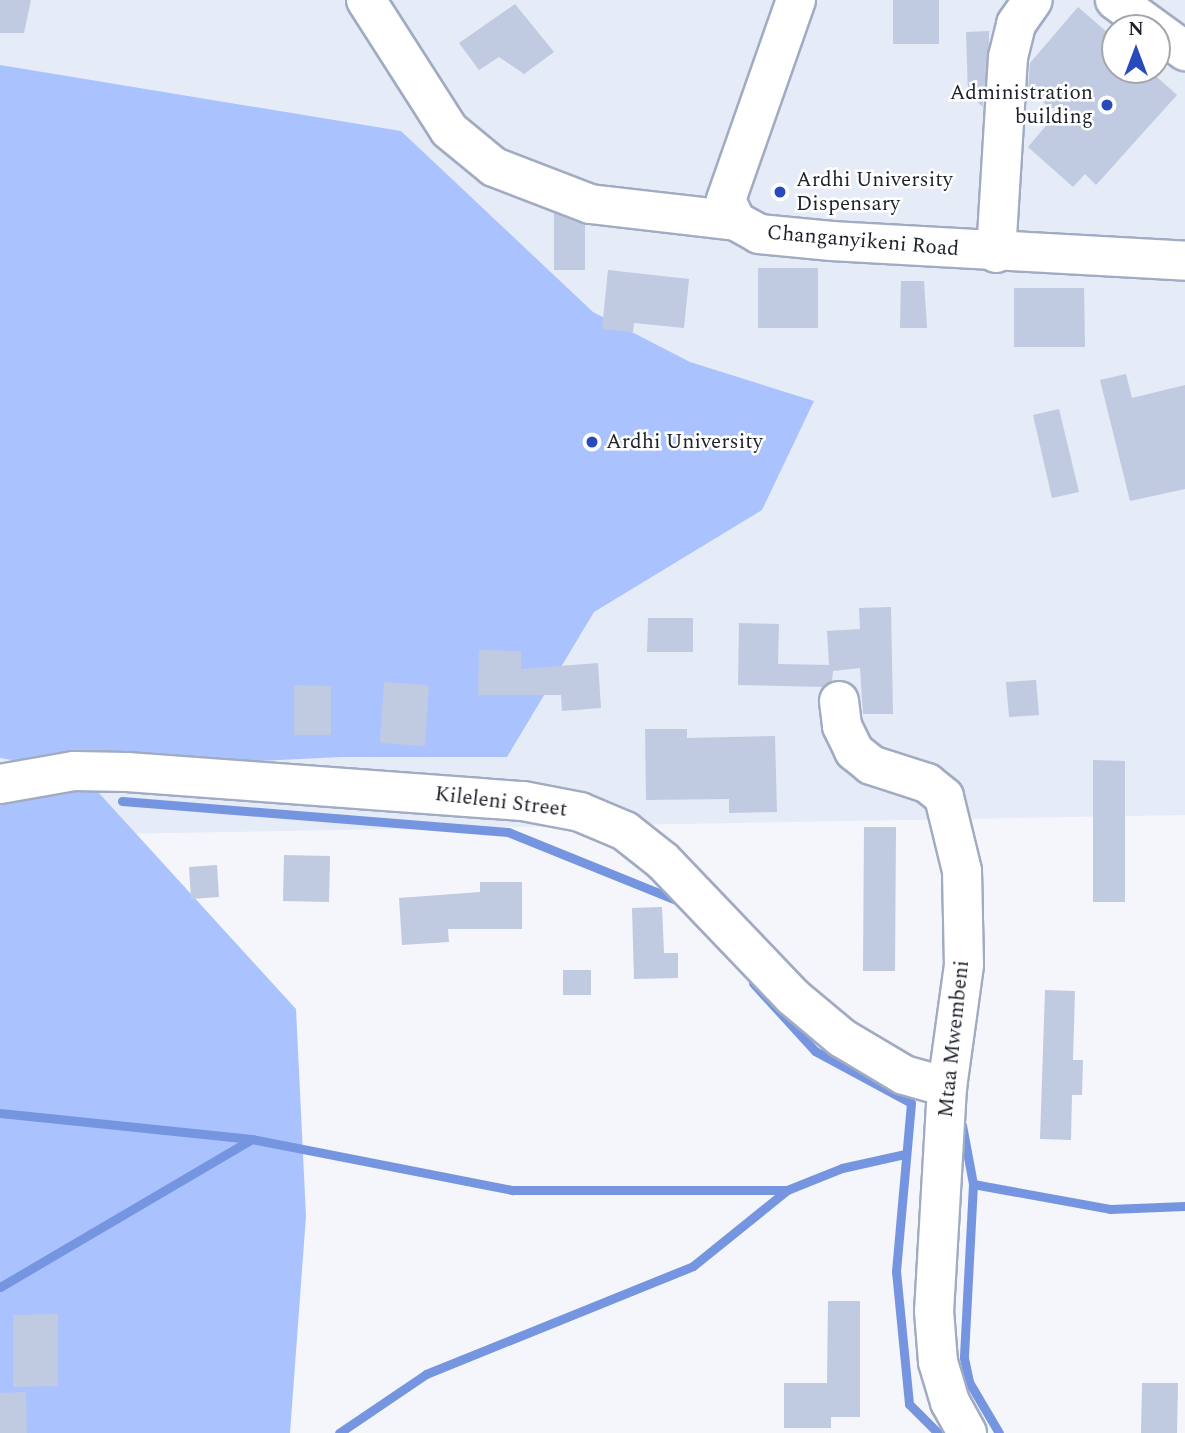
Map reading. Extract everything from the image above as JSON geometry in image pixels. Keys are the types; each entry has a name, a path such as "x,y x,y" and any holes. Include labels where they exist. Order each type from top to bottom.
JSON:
{"street":[{"name":"Changanyikeni Road","path":"366,0 376,9 449,130 494,167 590,204 736,221 759,234 996,253 1185,261"},
{"path":"736,221 726,200 796,0"},
{"path":"996,253 1008,57 1016,24 1033,0"},
{"path":"1115,0 1185,51"},
{"name":"Mtaa Mwembeni","path":"839,701 842,726 854,751 871,765 927,783 944,797 952,818 962,871 964,965 947,1087 934,1311 938,1362 950,1402 967,1433"},
{"name":"Kileleni Street","path":"0,784 74,771 127,772 523,800 580,813 625,831 663,861 793,997 842,1038 904,1075 947,1087"}],"shaded area":[{"name":"Ardhi University","path":"0,0 1185,0 1185,815 0,836"},
{"path":"0,65 401,131 593,312 690,362 814,401 762,510 594,612 507,757 341,757 72,770 0,758"},
{"path":"0,773 98,792 296,1009 306,1216 290,1433 0,1433"}],"building":[{"path":"0,0 31,0 24,33 0,33"},
{"path":"893,0 939,0 939,44 893,44"},
{"path":"515,4 554,52 524,74 499,57 479,70 459,43"},
{"name":"Administration building","path":"1078,7 1101,27 1101,84 1165,84 1177,95 1096,185 1085,174 1073,187 1028,147 1061,108 1050,108 1028,89 1030,63"},
{"path":"989,31 983,107 968,94 966,32"},
{"path":"554,213 585,225 585,270 554,270"},
{"path":"758,268 818,268 818,328 758,328"},
{"path":"608,270 689,279 684,328 634,323 633,332 602,329"},
{"path":"901,281 924,281 927,328 900,328"},
{"path":"1014,288 1084,288 1085,347 1014,347"},
{"path":"1126,374 1132,398 1185,385 1185,489 1130,501 1100,380"},
{"path":"1059,409 1079,492 1052,498 1033,415"},
{"path":"891,607 893,714 863,714 860,668 833,671 832,681 823,687 738,685 739,623 779,624 778,664 829,665 827,631 860,629 859,608"},
{"path":"648,618 693,618 693,652 647,652"},
{"path":"479,650 521,651 521,669 598,663 601,708 562,711 561,695 478,695"},
{"path":"1036,680 1039,715 1009,717 1006,682"},
{"path":"384,682 429,685 425,746 380,743"},
{"path":"294,685 331,686 331,735 294,735"},
{"path":"645,729 687,729 687,738 775,736 777,812 729,813 729,799 646,800"},
{"path":"1093,760 1125,761 1125,902 1093,902"},
{"path":"864,827 896,827 895,971 863,971"},
{"path":"284,855 330,856 329,902 283,901"},
{"path":"217,865 219,897 191,899 189,867"},
{"path":"480,882 522,882 522,929 448,929 449,942 402,945 399,898 480,892"},
{"path":"662,907 664,953 678,953 678,978 634,979 632,908"},
{"path":"563,970 591,970 591,995 563,995"},
{"path":"1045,990 1075,991 1073,1060 1083,1060 1082,1095 1072,1095 1071,1140 1040,1139"},
{"path":"828,1301 860,1301 860,1417 831,1417 831,1428 784,1428 784,1383 827,1383"},
{"path":"58,1314 58,1386 13,1387 13,1315"},
{"path":"1142,1383 1178,1383 1177,1433 1141,1433"},
{"path":"26,1392 27,1433 0,1433 0,1393"}],"waterway":[{"path":"122,801 508,832 681,902"},
{"path":"753,983 815,1051 911,1103 896,1271 909,1404 938,1433"},
{"path":"0,1113 252,1139 513,1190 787,1190 842,1168 905,1154"},
{"path":"962,1125 973,1184 964,1358 969,1382 999,1433"},
{"path":"0,1287 252,1139"},
{"path":"973,1184 1110,1209 1185,1206"},
{"path":"339,1433 426,1374 693,1266 786,1191"}],"place":[{"name":"Administration building","path":"1107,105"},
{"name":"Ardhi University Dispensary","path":"780,192"},
{"name":"Ardhi University","path":"592,442"}]}
